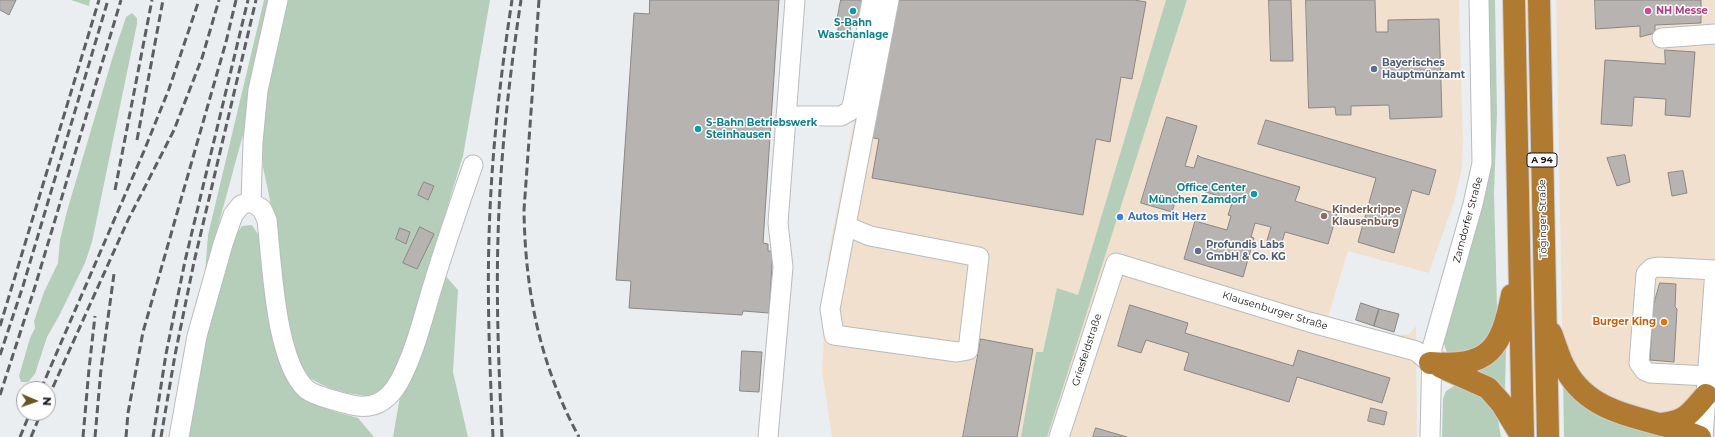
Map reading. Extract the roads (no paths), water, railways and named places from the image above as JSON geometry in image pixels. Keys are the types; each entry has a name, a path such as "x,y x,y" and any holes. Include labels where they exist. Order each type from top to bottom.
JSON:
{"highway":[{"name":"A 94","path":"1514,0 1522,437"},
{"name":"Töginger Straße","path":"1539,0 1548,437"},
{"path":"1430,363 1465,363 1480,358 1498,344 1507,318 1519,262"},
{"path":"1546,321 1566,370 1577,387 1599,404 1627,416 1658,425 1685,430 1701,437"},
{"path":"1430,363 1488,388 1502,404 1522,437"},
{"path":"1658,425 1676,422 1686,418 1707,385"}],"street":[{"path":"251,202 253,142 258,90 278,0"},
{"path":"768,437 783,267 778,223 796,0"},
{"path":"786,116 841,116 850,111 872,0"},
{"path":"846,226 870,236 979,257 968,350 957,352 834,335 830,309 889,0"},
{"name":"Zamdorfer Straße","path":"1430,437 1430,363 1435,334 1473,204 1482,163 1479,0"},
{"path":"1662,38 1715,34"},
{"path":"179,437 197,336 232,215 241,205 251,202 262,209 267,220 275,298 283,341 290,365 306,389 335,401 357,406 370,407 385,400 398,383 412,352 473,164"},
{"name":"Klausenburger Straße","path":"1116,263 1309,322 1416,351 1430,363"},
{"name":"Griesfeldstraße","path":"1059,437 1116,263"},
{"path":"1701,437 1707,385 1715,270 1652,268 1646,274 1639,362 1645,370 1650,373 1707,385"}],"railway":[{"path":"0,326 99,0"},
{"path":"0,355 23,286 108,0"},
{"path":"0,395 34,290 121,0"},
{"path":"115,190 152,0"},
{"path":"137,140 163,0"},
{"path":"44,381 144,151 169,89 199,0"},
{"path":"56,381 128,220 174,130 202,58 219,0"},
{"path":"126,437 128,413 143,332 226,42 236,0"},
{"path":"153,437 166,354 185,261 248,0"},
{"path":"161,437 175,355 194,262 256,0"},
{"path":"493,437 488,263 490,208 497,119 512,0"},
{"path":"502,437 497,263 499,208 506,119 521,0"},
{"path":"539,0 524,210 525,240 537,327 554,383 565,410 579,437"},
{"path":"95,437 101,369 114,274"},
{"path":"83,437 95,316"},
{"path":"20,437 27,421"},
{"path":"31,437 38,421"}],"place":[{"name":"S-Bahn Waschanlage","path":"853,11"},
{"name":"NH Messe","path":"1648,11"},
{"name":"Bayerisches Hauptmünzamt","path":"1374,69"},
{"name":"S-Bahn Betriebswerk Steinhausen","path":"698,129"},
{"name":"Office Center München Zamdorf","path":"1254,194"},
{"name":"Kinderkrippe Klausenburg","path":"1324,216"},
{"name":"Autos mit Herz","path":"1120,217"},
{"name":"Profundis Labs GmbH & Co. KG","path":"1198,251"},
{"name":"Burger King","path":"1664,322"}]}
